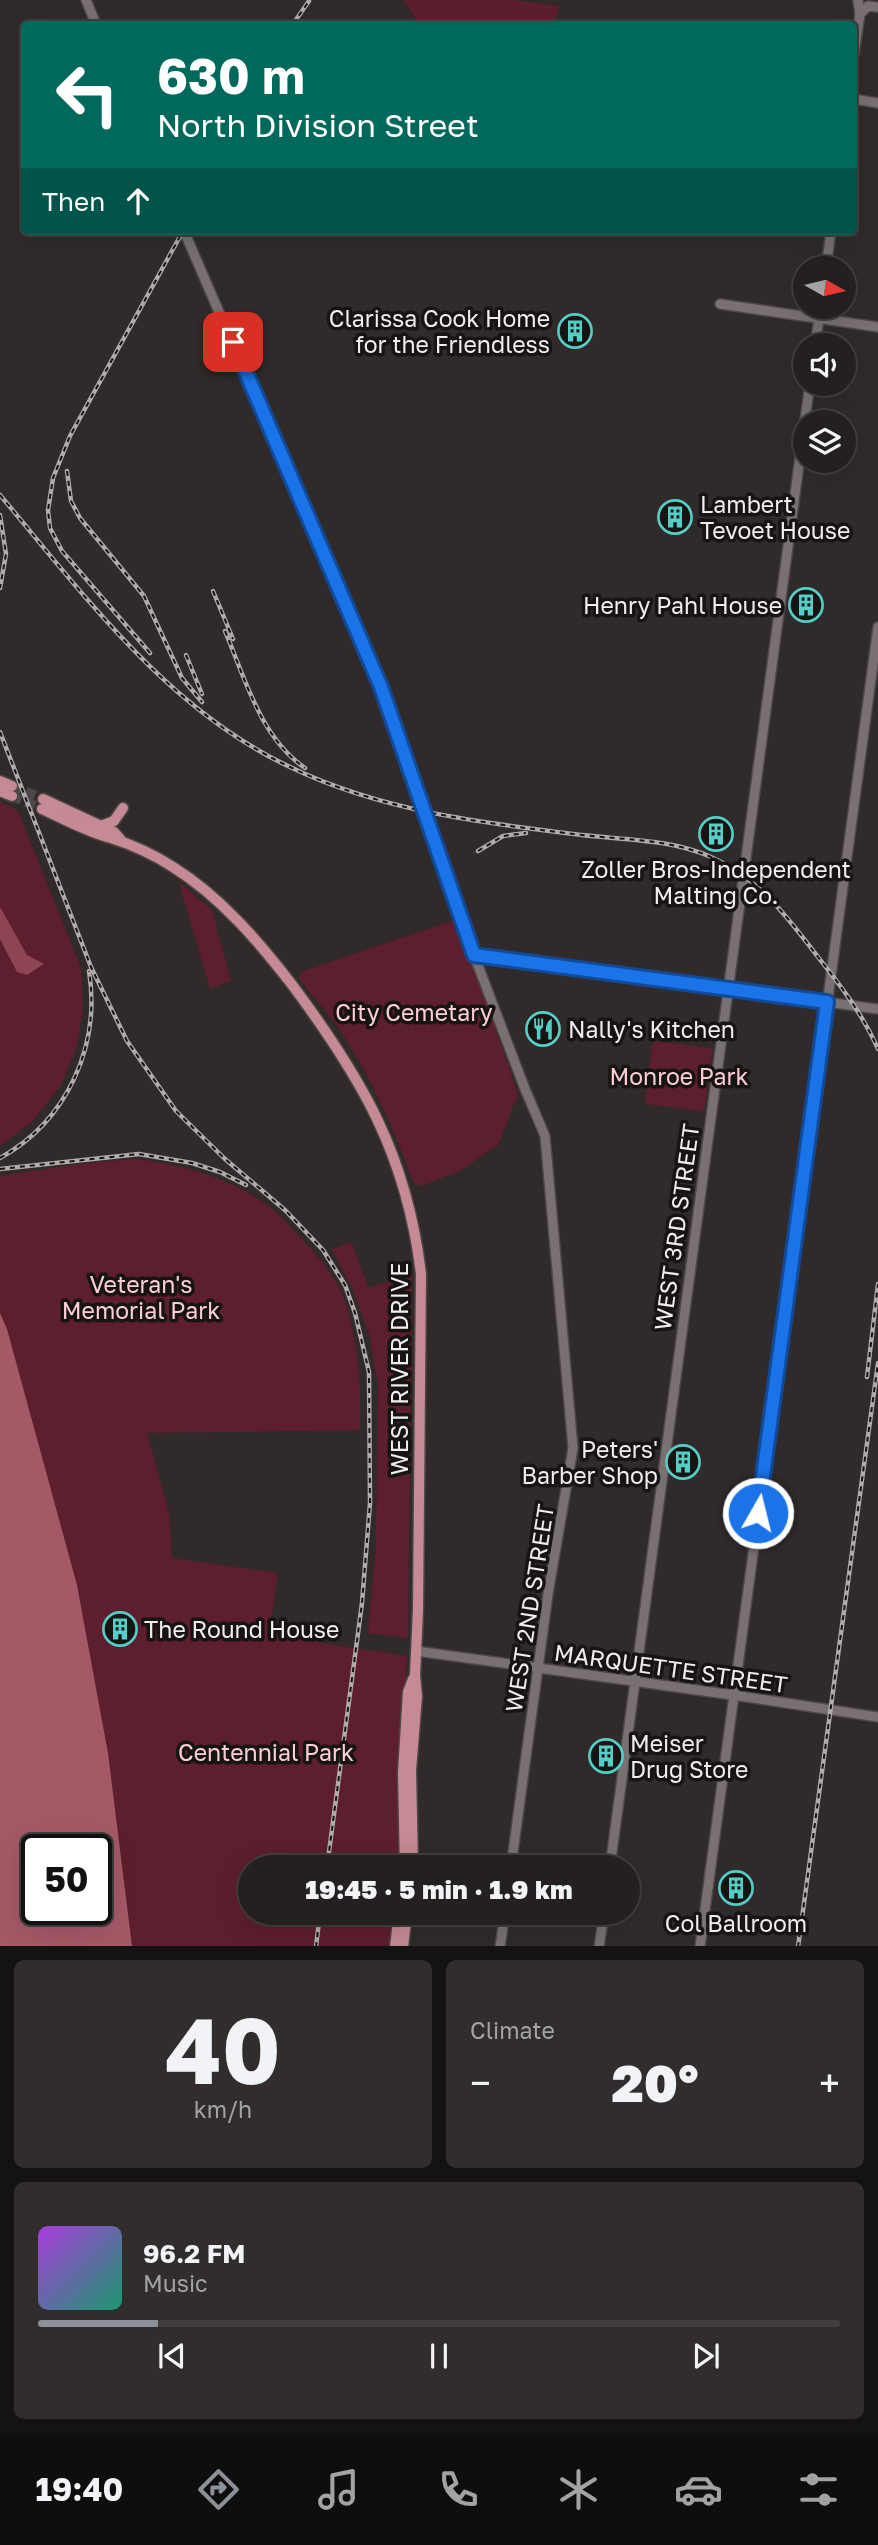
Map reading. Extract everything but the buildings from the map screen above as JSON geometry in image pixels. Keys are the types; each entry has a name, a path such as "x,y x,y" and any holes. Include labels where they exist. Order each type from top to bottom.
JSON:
{"main road":[{"path":"0,781 12,791 0,791"},
{"name":"WEST RIVER DRIVE","path":"121,840 114,832 42,804 111,839 121,840 156,856 228,910 259,945 341,1052 372,1107 393,1153 408,1198 421,1274 415,1675 417,1696 411,1770 413,1855"},
{"path":"100,826 114,821 123,808"},
{"name":"WEST RIVER DRIVE","path":"405,1855 403,1755 408,1692 415,1675"},
{"path":"395,1946 398,1925"},
{"path":"403,1946 406,1925"}],"street":[{"path":"86,0 95,21"},
{"path":"857,34 860,14 858,0"},
{"path":"860,14 868,6 875,5"},
{"path":"857,100 878,103"},
{"name":"WEST 2ND STREET","path":"186,235 381,687 474,955 517,1071 545,1136 573,1448 538,1669 513,1855"},
{"path":"828,256 830,235"},
{"path":"720,304 793,314"},
{"path":"826,319 878,327"},
{"name":"WEST 3RD STREET","path":"612,1855 808,396"},
{"path":"700,1946 878,627"},
{"path":"474,955 878,1009"},
{"name":"MARQUETTE STREET","path":"416,1651 878,1717"},
{"path":"500,1946 503,1925"},
{"path":"600,1946 603,1925"}],"green space":[{"path":"403,0 513,0 559,6 556,21 418,21"},
{"path":"0,802 18,811 81,968 83,1010 76,1049 61,1085 32,1122 0,1146"},
{"path":"179,882 212,910 231,981 210,989"},
{"name":"City Cemetary","path":"457,919 518,1094 498,1145 460,1171 421,1186 414,1183 382,1105 352,1048 299,979 301,972"},
{"name":"Monroe Park","path":"653,1041 713,1048 704,1111 645,1104"},
{"path":"137,1159 192,1170 244,1190 278,1214 313,1252 341,1291 353,1331 358,1363 360,1430 147,1433 169,1513 172,1558 278,1573 269,1635 407,1656 400,1772 402,1855 238,1855 238,1925 394,1925 391,1946 132,1946 108,1753 77,1585 7,1329 0,1313 0,1176 87,1163"},
{"path":"351,1242 369,1288 412,1273 408,1638 368,1633 376,1545 378,1384 369,1333 352,1288 332,1249"}],"shaded area":[{"path":"0,907 27,955 44,964 27,975 17,972 0,939"},
{"path":"0,1313 7,1329 77,1585 108,1753 132,1946 0,1946"}],"tunnel":[{"path":"12,786 43,799"},
{"path":"12,796 42,809"}],"railway":[{"path":"295,21 309,1"},
{"path":"150,653 62,551 50,528 48,510 53,478 70,436 181,235"},
{"path":"67,471 71,501 80,518 144,596 182,678 202,702"},
{"path":"0,495 131,647 205,714 246,743 325,782 396,805 507,826 664,843 711,857 744,876 784,914 851,1001 878,1049"},
{"path":"0,515 6,554 0,588"},
{"path":"213,591 233,639"},
{"path":"225,631 247,687 265,723 289,755 305,768"},
{"path":"186,655 202,694"},
{"path":"0,732 91,967 127,1041 176,1111 225,1159 285,1210 323,1250 345,1285 355,1313 369,1372 370,1503 362,1603 329,1855"},
{"path":"478,851 503,836 526,833"},
{"path":"0,1158 44,1124 74,1079 90,1027 89,971"},
{"path":"0,1169 139,1154 192,1163 220,1172 246,1185"},
{"path":"867,1377 878,1284"},
{"path":"798,1946 878,1363"},
{"path":"316,1946 319,1925"}],"place":[{"name":"Clarissa Cook Home for the Friendless","path":"575,331"},
{"name":"Lambert Tevoet House","path":"675,517"},
{"name":"Henry Pahl House","path":"806,605"},
{"name":"Zoller Bros-Independent Malting Co.","path":"716,834"},
{"name":"Nally's Kitchen","path":"543,1029"},
{"name":"Peters' Barber Shop","path":"683,1462"},
{"name":"The Round House","path":"120,1629"},
{"name":"Meiser Drug Store","path":"606,1756"},
{"name":"Col Ballroom","path":"736,1888"}],"route":[{"path":"233,342 381,687 474,955 827,1002 758,1513"}],"park label":[{"name":"Veteran's Memorial Park","path":"141,1297"},
{"name":"Centennial Park","path":"266,1752"}]}
